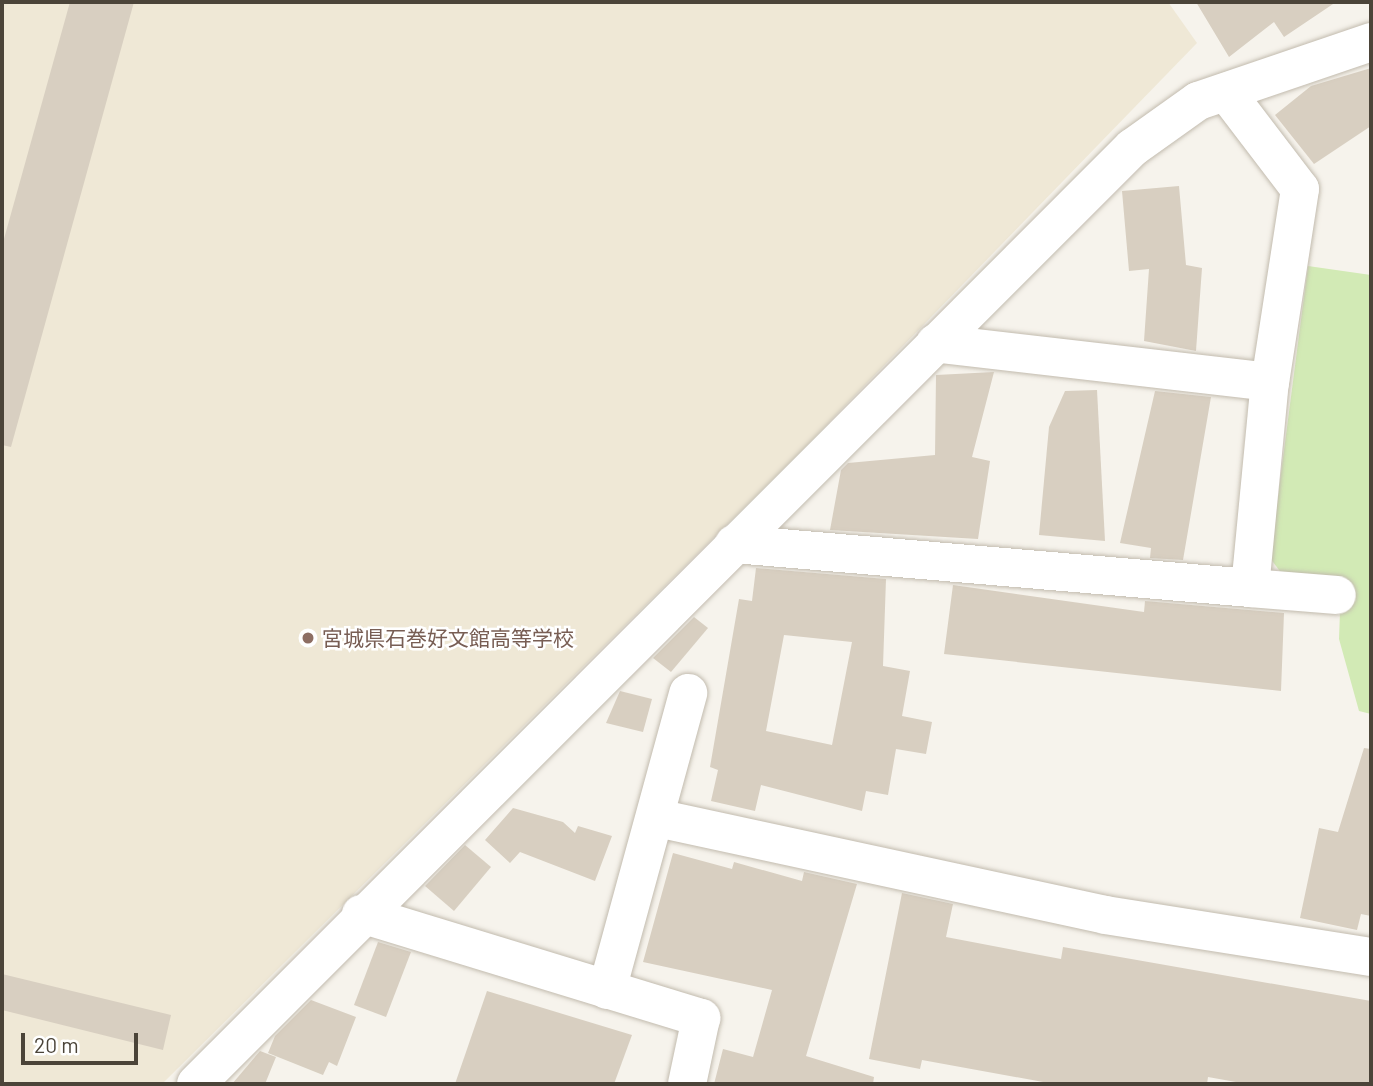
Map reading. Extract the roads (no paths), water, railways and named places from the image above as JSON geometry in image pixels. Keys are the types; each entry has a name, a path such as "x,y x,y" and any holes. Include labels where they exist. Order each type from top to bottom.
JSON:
{"street":[{"path":"196,1084 361,914 1132,148 1198,101 1371,42"},
{"path":"1226,92 1300,189 1270,382 1250,588"},
{"path":"935,343 1270,382"},
{"path":"734,544 1337,595"},
{"path":"607,990 657,818 688,693"},
{"path":"657,818 1105,915 1371,957"},
{"path":"361,914 701,1018 687,1084"}],"place":[{"name":"宮城県石巻好文館高等学校","path":"308,638"}]}
